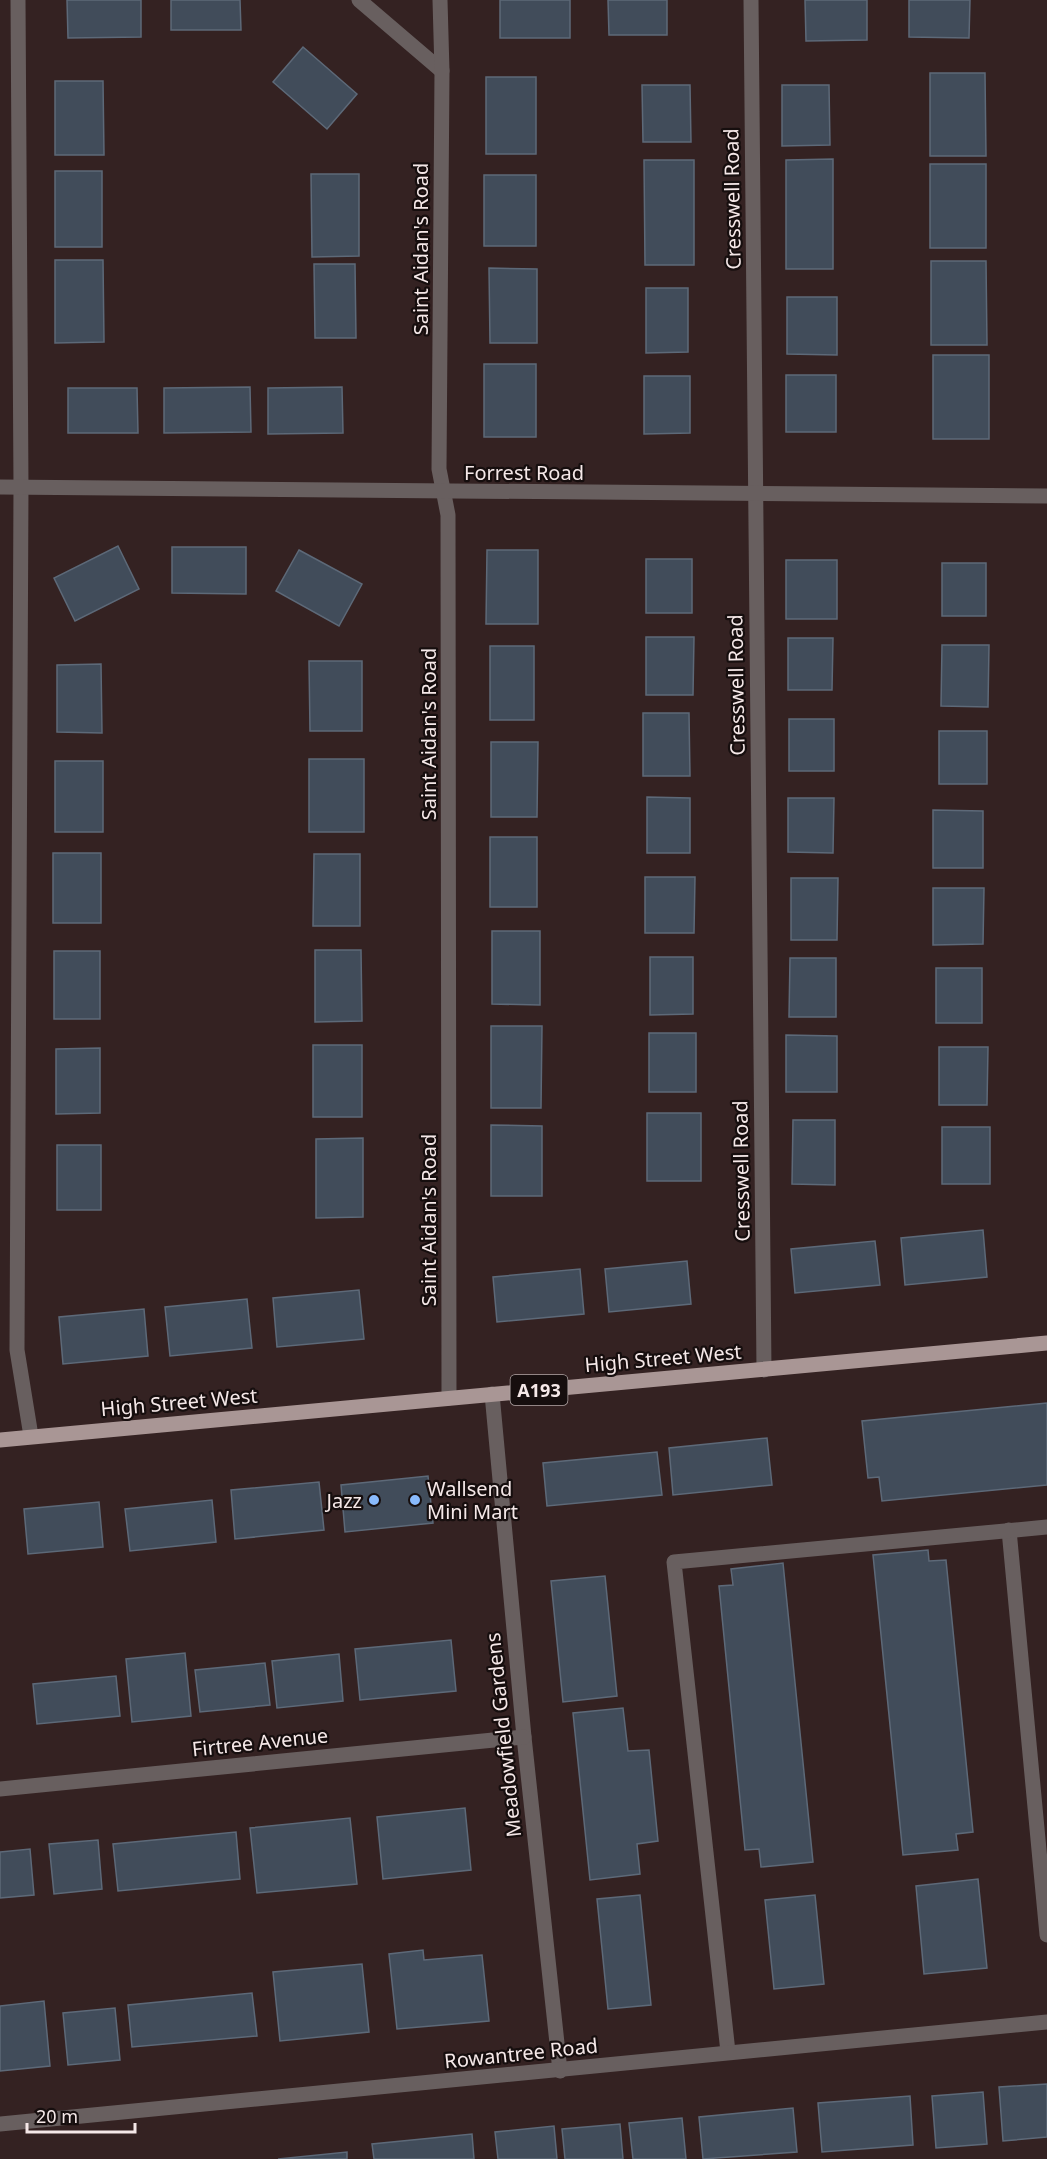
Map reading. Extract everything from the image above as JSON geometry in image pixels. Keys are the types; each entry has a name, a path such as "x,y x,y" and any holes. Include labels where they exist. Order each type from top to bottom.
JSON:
{"main road":[{"name":"High Street West","path":"31,1436 764,1370 1047,1342"},
{"name":"A193","path":"0,1440 31,1436"}],"street":[{"path":"18,0 21,486 17,1350 31,1436"},
{"path":"359,0 442,71"},
{"name":"Saint Aidan's Road","path":"440,0 442,71 439,469 448,515 449,1398"},
{"name":"Cresswell Road","path":"751,0 764,1370"},
{"name":"Forrest Road","path":"0,487 442,493 1047,496"},
{"name":"Meadowfield Gardens","path":"492,1394 524,1737 560,2071"},
{"path":"728,2052 674,1562 1047,1527"},
{"path":"1009,1530 1047,1935"},
{"name":"Firtree Avenue","path":"0,1789 524,1737"},
{"name":"Rowantree Road","path":"0,2124 1047,2022"}],"building":[{"path":"67,0 141,0 141,37 68,38"},
{"path":"171,0 240,0 241,30 171,30"},
{"path":"500,0 570,0 570,38 500,38"},
{"path":"608,0 667,0 667,35 609,35"},
{"path":"805,0 867,0 867,40 806,41"},
{"path":"909,0 970,0 969,38 909,37"},
{"path":"303,47 357,94 327,129 273,82"},
{"path":"930,73 985,73 986,156 930,156"},
{"path":"486,77 536,77 536,154 486,154"},
{"path":"55,81 103,81 104,155 55,155"},
{"path":"642,85 690,85 691,142 643,142"},
{"path":"782,85 829,85 830,145 782,146"},
{"path":"833,159 833,269 786,269 786,160"},
{"path":"644,160 694,160 694,265 645,265"},
{"path":"930,164 986,164 986,248 930,248"},
{"path":"55,171 102,171 102,247 55,247"},
{"path":"311,174 359,174 359,256 312,257"},
{"path":"484,175 536,175 536,246 484,246"},
{"path":"55,260 103,260 104,342 55,343"},
{"path":"931,261 986,261 987,345 931,345"},
{"path":"314,264 355,264 356,338 315,338"},
{"path":"489,268 537,269 537,343 490,343"},
{"path":"646,288 688,288 688,352 646,353"},
{"path":"787,297 837,297 837,355 787,354"},
{"path":"933,355 989,355 989,439 933,439"},
{"path":"484,364 536,364 536,437 484,437"},
{"path":"786,375 836,375 836,432 786,432"},
{"path":"644,376 690,376 690,433 644,434"},
{"path":"250,387 251,432 164,433 164,388"},
{"path":"342,387 343,433 268,434 268,388"},
{"path":"68,388 137,388 138,433 68,433"},
{"path":"118,546 139,589 75,621 54,578"},
{"path":"172,547 246,547 246,594 172,593"},
{"path":"299,550 362,584 339,626 276,591"},
{"path":"487,550 538,550 538,624 486,624"},
{"path":"646,559 692,559 692,613 646,613"},
{"path":"786,560 837,560 837,619 786,619"},
{"path":"942,563 986,563 986,616 942,616"},
{"path":"646,637 694,637 693,695 646,695"},
{"path":"788,638 833,638 832,690 788,690"},
{"path":"942,645 989,645 988,707 941,706"},
{"path":"490,646 534,646 534,720 490,720"},
{"path":"309,661 362,661 362,731 310,731"},
{"path":"101,664 102,733 57,732 57,665"},
{"path":"643,713 689,713 690,776 643,776"},
{"path":"789,719 834,719 834,771 789,771"},
{"path":"939,731 987,731 987,784 939,784"},
{"path":"491,742 538,742 537,817 491,817"},
{"path":"309,759 364,759 364,832 309,832"},
{"path":"55,761 103,761 103,832 55,832"},
{"path":"647,797 690,798 690,853 647,853"},
{"path":"788,798 834,798 833,853 788,852"},
{"path":"933,810 983,811 983,868 933,868"},
{"path":"490,837 537,837 537,907 490,907"},
{"path":"53,853 101,853 101,923 53,923"},
{"path":"314,854 360,854 360,926 313,926"},
{"path":"645,877 695,877 694,933 645,933"},
{"path":"791,878 838,878 837,940 791,940"},
{"path":"933,888 984,888 983,944 933,945"},
{"path":"492,931 540,931 540,1005 492,1004"},
{"path":"315,950 361,950 362,1021 315,1022"},
{"path":"54,951 100,951 100,1019 54,1019"},
{"path":"650,957 693,957 693,1014 650,1015"},
{"path":"790,958 836,958 836,1017 789,1017"},
{"path":"936,968 982,968 982,1023 936,1023"},
{"path":"491,1026 542,1026 541,1108 491,1108"},
{"path":"649,1033 696,1033 696,1092 649,1092"},
{"path":"786,1035 837,1036 837,1092 786,1092"},
{"path":"313,1045 362,1045 362,1117 313,1117"},
{"path":"939,1047 988,1047 987,1105 939,1105"},
{"path":"100,1048 100,1113 56,1114 56,1049"},
{"path":"647,1113 701,1113 701,1181 647,1181"},
{"path":"793,1120 835,1120 835,1185 792,1184"},
{"path":"491,1125 542,1126 542,1196 491,1196"},
{"path":"942,1127 990,1127 990,1184 942,1184"},
{"path":"363,1138 363,1217 316,1218 316,1139"},
{"path":"57,1145 101,1145 101,1210 57,1210"},
{"path":"983,1230 987,1277 905,1285 901,1238"},
{"path":"875,1241 880,1285 795,1293 791,1249"},
{"path":"687,1261 691,1304 609,1312 605,1269"},
{"path":"580,1269 584,1314 497,1322 493,1277"},
{"path":"359,1290 364,1339 277,1347 273,1298"},
{"path":"247,1299 252,1348 170,1356 165,1307"},
{"path":"144,1309 148,1356 63,1364 59,1317"},
{"path":"1047,1403 1047,1485 882,1501 879,1477 868,1478 862,1421"},
{"path":"767,1438 772,1485 673,1495 669,1448"},
{"path":"657,1452 662,1495 547,1506 543,1463"},
{"path":"428,1476 433,1523 345,1532 341,1485"},
{"path":"319,1482 324,1530 235,1539 231,1490"},
{"path":"212,1500 216,1542 130,1551 125,1509"},
{"path":"99,1502 103,1547 28,1554 24,1509"},
{"path":"928,1550 929,1561 946,1560 973,1832 956,1834 958,1850 903,1855 873,1555"},
{"path":"783,1563 813,1862 761,1867 759,1849 745,1850 719,1586 733,1585 731,1569"},
{"path":"605,1576 617,1696 563,1702 551,1581"},
{"path":"451,1640 456,1691 360,1700 355,1649"},
{"path":"185,1653 191,1716 132,1722 126,1659"},
{"path":"339,1654 343,1701 277,1708 272,1661"},
{"path":"265,1663 270,1705 200,1712 195,1670"},
{"path":"116,1676 120,1716 37,1724 33,1684"},
{"path":"623,1708 628,1751 649,1750 658,1841 637,1844 640,1874 590,1880 573,1713"},
{"path":"465,1808 471,1870 383,1879 377,1817"},
{"path":"350,1818 357,1884 257,1893 250,1828"},
{"path":"236,1832 240,1879 118,1891 113,1844"},
{"path":"98,1840 102,1889 54,1894 49,1844"},
{"path":"30,1849 34,1895 0,1898 0,1852"},
{"path":"978,1879 987,1968 924,1974 916,1886"},
{"path":"640,1895 651,2005 608,2009 597,1899"},
{"path":"815,1895 824,1984 774,1989 765,1900"},
{"path":"423,1950 424,1960 482,1955 489,2021 397,2029 389,1954"},
{"path":"362,1964 369,2032 280,2041 273,1972"},
{"path":"252,1993 257,2036 132,2047 128,2005"},
{"path":"44,2001 50,2066 0,2071 0,2006"},
{"path":"115,2008 120,2060 68,2065 63,2013"},
{"path":"1047,2084 1047,2137 1003,2141 999,2087"},
{"path":"983,2092 987,2144 936,2148 932,2096"},
{"path":"910,2096 913,2145 822,2152 818,2103"},
{"path":"793,2108 797,2152 703,2159 699,2117"},
{"path":"682,2118 686,2159 633,2159 629,2123"},
{"path":"620,2124 623,2159 565,2159 562,2129"},
{"path":"554,2126 557,2159 498,2159 495,2132"},
{"path":"472,2134 474,2159 374,2159 372,2144"},
{"path":"347,2152 347,2159 278,2159"}],"place":[{"name":"Jazz","path":"374,1500"},
{"name":"Wallsend Mini Mart","path":"415,1500"}]}
